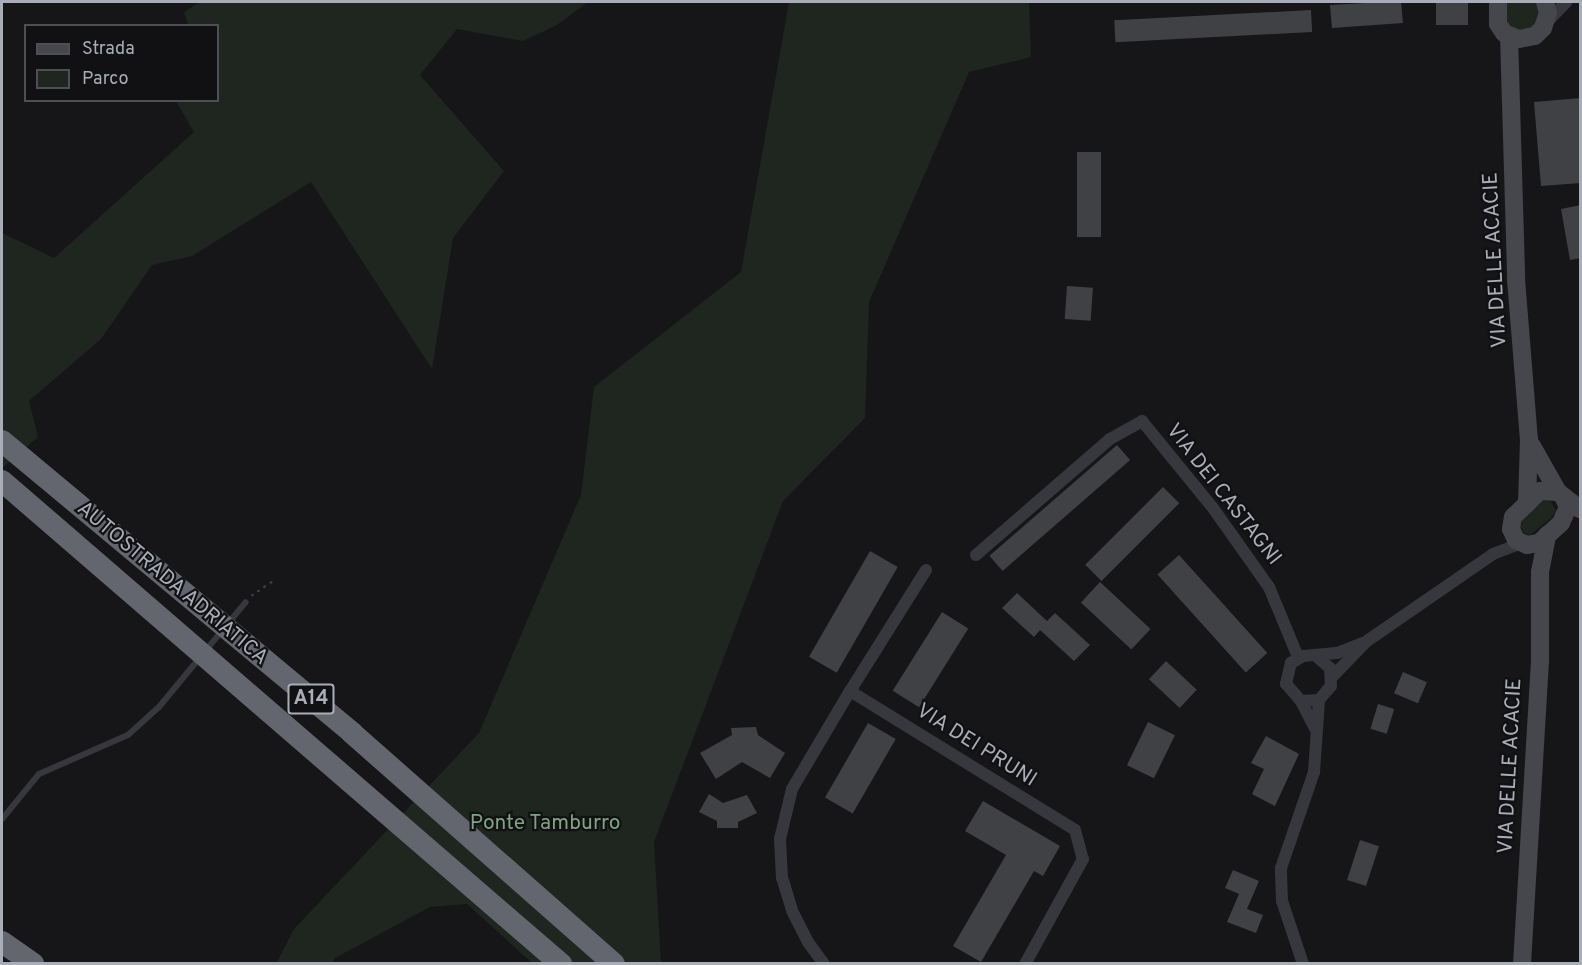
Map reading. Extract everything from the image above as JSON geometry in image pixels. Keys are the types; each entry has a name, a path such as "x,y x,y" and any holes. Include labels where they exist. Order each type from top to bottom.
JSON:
{"highway":[{"name":"AUTOSTRADA ADRIATICA","path":"2,441 352,733 614,963"},
{"name":"AUTOSTRADA ADRIATICA","path":"2,481 561,963"},
{"path":"2,943 28,963"},
{"path":"2,943 33,963"}],"street":[{"name":"VIA DELLE ACACIE","path":"1498,2 1496,19 1509,36 1513,79 1516,279 1530,439 1527,504"},
{"path":"1545,2 1546,23"},
{"path":"1509,36 1530,38 1566,2"},
{"name":"VIA DELLE ACACIE","path":"1513,79 1519,56 1530,38"},
{"name":"VIA DEI CASTAGNI","path":"976,555 1110,439 1142,421 1213,508 1269,587 1298,657"},
{"name":"VIA DELLE ACACIE","path":"1522,963 1540,660 1540,572 1554,529 1568,507 1539,463 1530,439"},
{"path":"1520,539 1513,517 1540,491 1561,494 1581,509"},
{"path":"1332,677 1367,641 1493,554 1520,539 1539,543 1554,529 1581,522"},
{"name":"VIA DELLE ACACIE","path":"1520,539 1540,572"},
{"path":"824,963 808,942 792,910 783,878 780,839 792,789 926,570"},
{"path":"1315,729 1301,701 1290,693 1285,680 1288,667 1298,657 1316,656 1367,641"},
{"path":"1303,963 1282,902 1281,868 1314,772 1315,729 1319,700 1329,690 1332,677 1328,664 1316,656"},
{"name":"VIA DEI PRUNI","path":"850,691 1075,830 1083,859 1025,963"},
{"path":"1301,701 1319,700"}],"lane":[{"path":"2,819 39,774 128,735 175,687 246,602"}],"path":[{"path":"246,602 273,580"}],"green space":[{"path":"200,2 588,2 557,25 523,41 457,29 420,75 504,171 453,238 432,369 311,182 192,256 152,265 101,339 29,401 38,437 2,468 2,233 54,258 194,132 177,102 219,102 219,24 188,24 184,12"},
{"name":"Ponte Tamburro","path":"789,2 1029,2 1031,57 969,72 869,302 865,418 783,501 654,842 661,963 532,963 467,904 430,907 335,958 332,963 276,964 294,929 479,733 581,495 594,387 741,272"},
{"path":"1502,2 1540,2 1535,30 1507,30"},
{"path":"1550,500 1556,511 1551,518 1530,535 1524,533 1520,525 1524,519 1543,501"}],"building":[{"path":"1401,2 1403,23 1332,28 1330,5"},
{"path":"1436,2 1468,2 1468,25 1436,25"},
{"path":"1311,10 1312,32 1115,42 1114,20"},
{"path":"1581,98 1581,183 1541,186 1534,102"},
{"path":"1077,152 1101,152 1101,237 1077,237"},
{"path":"1581,205 1581,258 1570,260 1561,209"},
{"path":"1067,286 1093,288 1091,321 1065,319"},
{"path":"1117,445 1130,460 1003,571 989,556"},
{"path":"1163,487 1179,503 1101,581 1085,565"},
{"path":"870,551 898,567 837,673 809,657"},
{"path":"1179,555 1267,653 1246,672 1157,574"},
{"path":"1100,582 1150,629 1131,650 1081,602"},
{"path":"1017,593 1047,621 1055,613 1090,645 1074,661 1040,630 1034,637 1002,608"},
{"path":"942,612 968,628 919,707 893,691"},
{"path":"1166,661 1197,690 1180,708 1149,679"},
{"path":"1403,672 1427,682 1418,703 1394,693"},
{"path":"1378,704 1394,709 1387,734 1370,729"},
{"path":"1148,722 1175,735 1154,778 1127,765"},
{"path":"868,723 896,739 853,813 825,797"},
{"path":"756,727 758,735 785,753 770,778 742,762 716,779 700,753 732,735 731,728"},
{"path":"1266,736 1299,754 1275,806 1252,794 1264,769 1251,763"},
{"path":"709,794 723,803 747,795 757,813 738,822 738,828 717,828 717,821 699,812"},
{"path":"983,801 1060,846 1043,876 1034,871 981,962 953,946 1006,855 965,831"},
{"path":"1360,840 1379,846 1366,886 1347,880"},
{"path":"1233,870 1259,881 1247,909 1263,915 1256,933 1227,922 1239,894 1225,888"}]}
